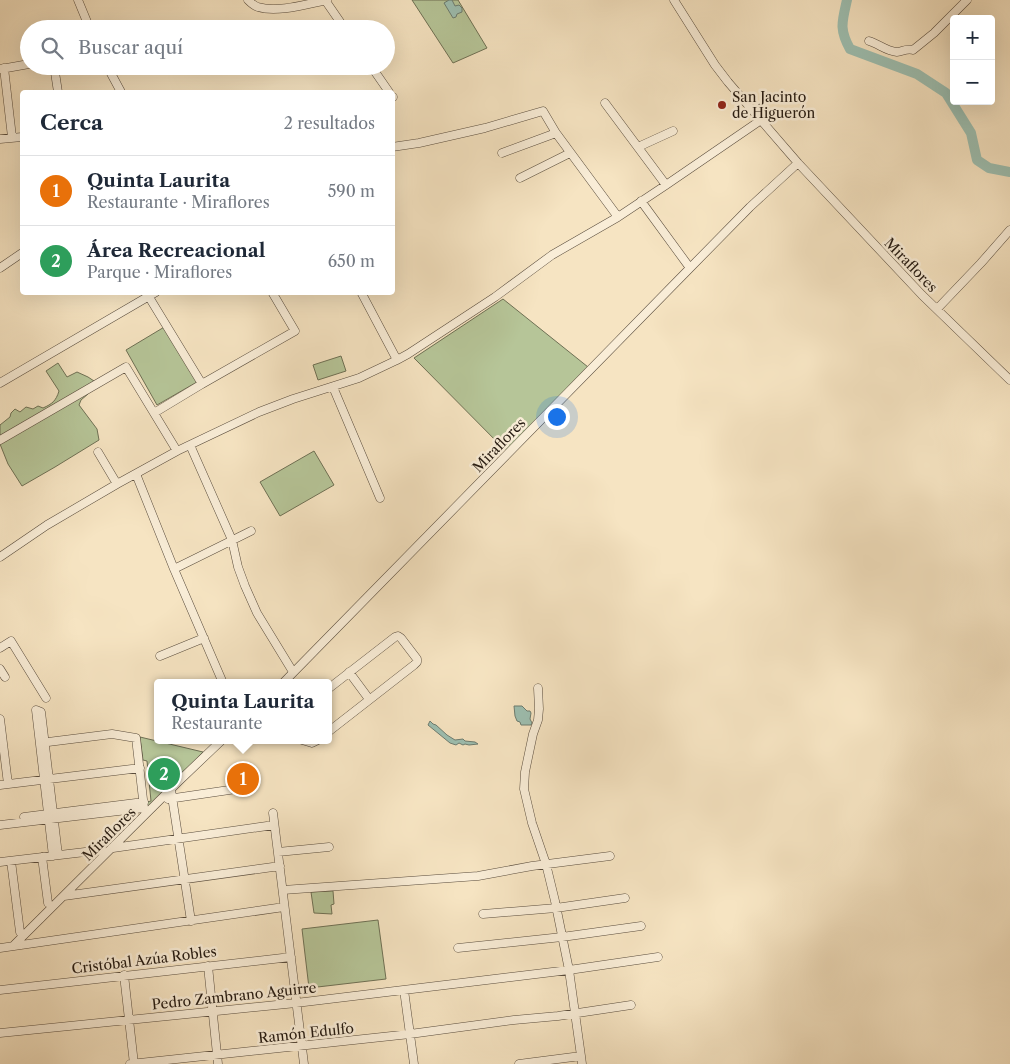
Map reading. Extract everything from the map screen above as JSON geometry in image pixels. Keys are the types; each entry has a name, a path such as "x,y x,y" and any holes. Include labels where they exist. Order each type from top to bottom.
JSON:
{"street":[{"path":"78,0 86,20"},
{"path":"249,0 256,7 267,9 286,8 326,0 339,20"},
{"name":"Miraflores","path":"674,0 715,65 798,163 922,295 1010,380"},
{"path":"869,41 887,50 899,52 909,49 913,50 934,33 967,0"},
{"path":"12,137 2,68 20,65"},
{"path":"55,75 58,90"},
{"path":"112,75 120,90"},
{"path":"377,75 388,90"},
{"path":"605,103 666,185"},
{"path":"395,147 486,128 543,110 556,133 618,217"},
{"path":"0,557 47,525 117,484 190,445 268,408 359,378 397,360 495,297 552,255 618,217 761,120"},
{"path":"638,147 673,131"},
{"path":"502,153 556,133"},
{"path":"0,139 20,136"},
{"path":"520,178 570,152"},
{"name":"Miraflores","path":"286,679 690,268 798,163"},
{"path":"641,201 690,268"},
{"path":"937,309 1010,230"},
{"path":"0,268 20,254"},
{"path":"0,383 150,295"},
{"path":"153,295 202,384"},
{"path":"154,413 295,331 274,295"},
{"path":"363,295 397,360"},
{"path":"0,440 126,367 177,452"},
{"path":"333,387 380,498"},
{"path":"190,445 232,540 238,567 257,613 293,672"},
{"path":"98,452 117,484"},
{"path":"136,474 221,679"},
{"path":"174,569 251,531"},
{"path":"0,636 3,646 11,641 46,698"},
{"path":"332,686 398,636 418,659 417,662 332,729"},
{"path":"160,656 204,638"},
{"path":"0,669 5,677"},
{"path":"349,672 370,699"},
{"path":"519,1064 581,1060 569,970 562,936 546,864 532,823 524,790 525,772 538,720 538,688"},
{"path":"0,720 4,784 140,768"},
{"path":"0,820 51,817 144,808 136,738 112,734 43,743 51,817 56,855"},
{"name":"Miraflores","path":"14,946 161,800 171,794 218,744"},
{"path":"191,921 171,794 236,789"},
{"path":"273,813 304,1064"},
{"path":"0,825 51,817"},
{"path":"113,848 274,824"},
{"path":"278,852 329,847"},
{"path":"0,862 102,850"},
{"path":"283,890 478,876 506,870 610,856"},
{"path":"42,857 48,904"},
{"path":"12,861 20,932"},
{"path":"64,896 280,866"},
{"path":"483,914 556,908 625,898"},
{"path":"0,948 284,907"},
{"path":"458,948 641,926"},
{"name":"Cristóbal Azúa Robles","path":"0,990 291,956"},
{"name":"Pedro Zambrano Aguirre","path":"0,1033 296,1003 658,958"},
{"path":"208,966 218,1064"},
{"path":"124,975 134,1064"},
{"path":"404,990 414,1064"},
{"name":"Ramón Edulfo","path":"130,1064 410,1034 631,1005"}],"green space":[{"path":"412,0 458,0 487,48 453,63"},
{"path":"503,299 588,367 506,451 414,358"},
{"path":"166,326 197,382 157,405 126,350"},
{"path":"341,356 346,371 318,380 313,365"},
{"path":"58,363 67,377 77,372 94,381 88,394 81,400 79,405 97,429 99,440 22,486 8,464 0,444 0,425 10,417 15,409 20,412 26,407 33,409 38,406 43,408 53,402 59,391 46,371"},
{"path":"314,451 334,485 280,516 260,482"},
{"path":"140,737 154,740 154,744 169,744 203,752 147,808 147,802 151,801 147,761 143,760"},
{"path":"333,891 334,904 331,905 332,914 314,913 311,892"},
{"path":"378,920 386,979 309,988 302,929"}],"shaded area":[{"path":"452,0 455,6 459,5 462,8 462,12 453,18 444,3"},
{"path":"514,706 522,706 527,711 530,711 531,725 521,725 517,721"},
{"path":"430,721 455,740 463,739 478,744 463,745 459,743 456,745 450,743 428,725"}],"waterway":[{"path":"847,0 842,25 844,36 850,49 917,74 946,93 971,133 977,160 989,168 1010,172"}],"place":[{"name":"San Jacinto de Higuerón","path":"722,105"},
{"name":"Área Recreacional","path":"164,774"},
{"name":"Quinta Laurita","path":"243,779"}]}
